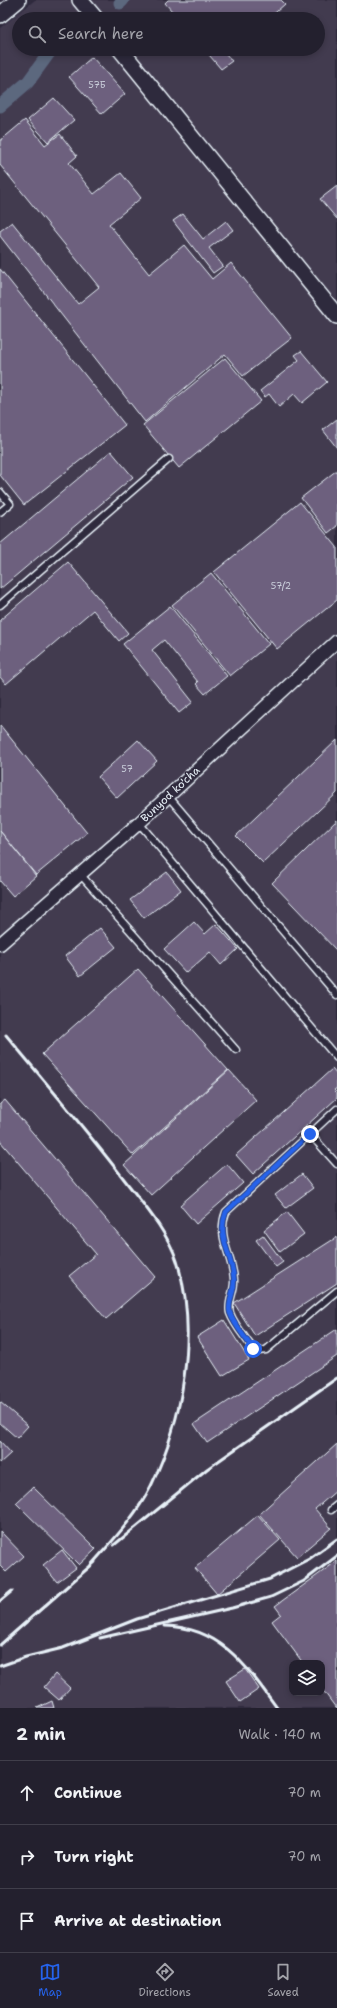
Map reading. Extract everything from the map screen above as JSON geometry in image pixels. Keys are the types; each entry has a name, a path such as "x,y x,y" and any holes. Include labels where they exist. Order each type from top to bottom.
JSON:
{"street":[{"path":"0,15 18,0"},
{"path":"80,0 90,12"},
{"path":"126,56 337,316"},
{"name":"Bunyod ko'cha","path":"0,944 139,823 337,641"}],"lane":[{"path":"0,605 169,459"},
{"path":"0,492 10,504 0,512"},
{"path":"168,796 337,995"},
{"path":"139,823 337,1058"},
{"path":"80,874 236,1050"},
{"path":"337,1109 226,1212 222,1222 222,1234 234,1279 234,1288 229,1308 231,1315 253,1349 259,1351 266,1350 337,1291"},
{"path":"310,1134 337,1164"},
{"path":"331,1510 337,1505"}],"shaded area":[{"path":"35,0 337,0 337,1708 0,1708 0,28 12,18 12,56 325,56 325,12 20,12"}],"building":[{"path":"168,0 281,0 285,4 276,12 173,12 165,3"},
{"path":"210,56 228,56 232,61 221,69"},
{"path":"92,57 125,94 102,114 69,77"},
{"path":"54,98 74,120 48,142 28,120"},
{"path":"25,120 45,145 60,134 77,156 69,163 94,194 121,173 141,198 109,224 149,274 184,245 212,279 231,263 292,338 243,376 225,354 145,422 0,236 0,231 12,222 78,304 99,287 0,165 0,141"},
{"path":"337,186 337,219 320,199"},
{"path":"183,214 203,239 226,221 233,230 209,248 223,266 213,273 173,221"},
{"path":"0,269 125,425 24,505 0,475"},
{"path":"301,351 327,382 302,403 294,394 279,407 269,394 265,397 260,391 299,360 295,355"},
{"path":"225,358 261,401 179,468 143,425"},
{"path":"337,419 337,448 323,430"},
{"path":"111,451 133,477 0,589 0,544"},
{"path":"337,470 337,526 328,533 301,498"},
{"path":"300,502 337,547 337,600 277,649 214,572"},
{"path":"68,562 128,633 119,641 93,610 6,684 0,677 0,620"},
{"path":"211,573 269,644 230,676 172,605"},
{"path":"170,606 227,676 205,694 196,684 198,682 164,640 152,650 193,702 179,713 123,644"},
{"path":"0,725 87,833 36,875 0,831"},
{"path":"138,740 157,761 117,798 98,777"},
{"path":"337,740 337,793 263,863 236,836"},
{"path":"337,820 337,951 272,883"},
{"path":"0,831 36,876 13,896 0,881"},
{"path":"167,872 181,890 144,918 130,900"},
{"path":"194,922 205,934 216,924 238,949 221,965 210,952 186,973 164,949"},
{"path":"100,928 116,947 80,976 65,956"},
{"path":"138,969 228,1070 133,1155 42,1054"},
{"path":"332,1069 337,1075 337,1088 334,1090 337,1093 337,1098 253,1174 236,1155"},
{"path":"229,1070 256,1100 151,1195 124,1165"},
{"path":"5,1100 155,1277 106,1319 69,1276 96,1254 0,1141 0,1104"},
{"path":"227,1164 243,1183 196,1224 180,1205"},
{"path":"302,1174 313,1188 286,1208 275,1195"},
{"path":"287,1212 304,1234 280,1252 264,1230"},
{"path":"263,1235 283,1262 276,1267 256,1240"},
{"path":"337,1237 337,1283 255,1336 234,1303"},
{"path":"224,1320 249,1360 222,1376 197,1337"},
{"path":"337,1329 337,1356 207,1443 194,1424"},
{"path":"0,1402 28,1426 17,1438 0,1423"},
{"path":"0,1441 11,1453 0,1463"},
{"path":"337,1444 337,1490 315,1509 331,1528 297,1557 259,1514"},
{"path":"33,1487 96,1549 79,1565 16,1503"},
{"path":"258,1515 280,1540 217,1594 195,1568"},
{"path":"0,1531 24,1556 6,1572 0,1566"},
{"path":"62,1550 76,1568 57,1582 43,1565"},
{"path":"337,1561 337,1708 325,1693 325,1660 301,1660 272,1621 281,1614 275,1606"},
{"path":"245,1669 259,1689 240,1702 226,1681"},
{"path":"55,1674 70,1688 59,1700 44,1687"},
{"path":"52,1701 54,1708 37,1708"}],"waterway":[{"path":"120,3 123,0"},
{"path":"0,106 28,82 47,56"}],"railway":[{"path":"6,1035 97,1145 155,1220 173,1251 184,1288 187,1317 187,1346 179,1405 172,1433 162,1460 145,1497 124,1527 91,1565"},
{"path":"114,1545 207,1469 337,1378"},
{"path":"0,1666 26,1657 63,1648 137,1619 270,1579 309,1559 337,1539"},
{"path":"100,1638 232,1608 271,1597 304,1581 337,1556"},
{"path":"0,1645 95,1562"},
{"path":"0,1601 12,1591"},
{"path":"165,1626 185,1628 202,1633 231,1652 255,1678 277,1708"}],"route":[{"path":"253,1349 231,1315 229,1308 234,1288 234,1279 222,1234 222,1222 226,1212 310,1134"}]}
